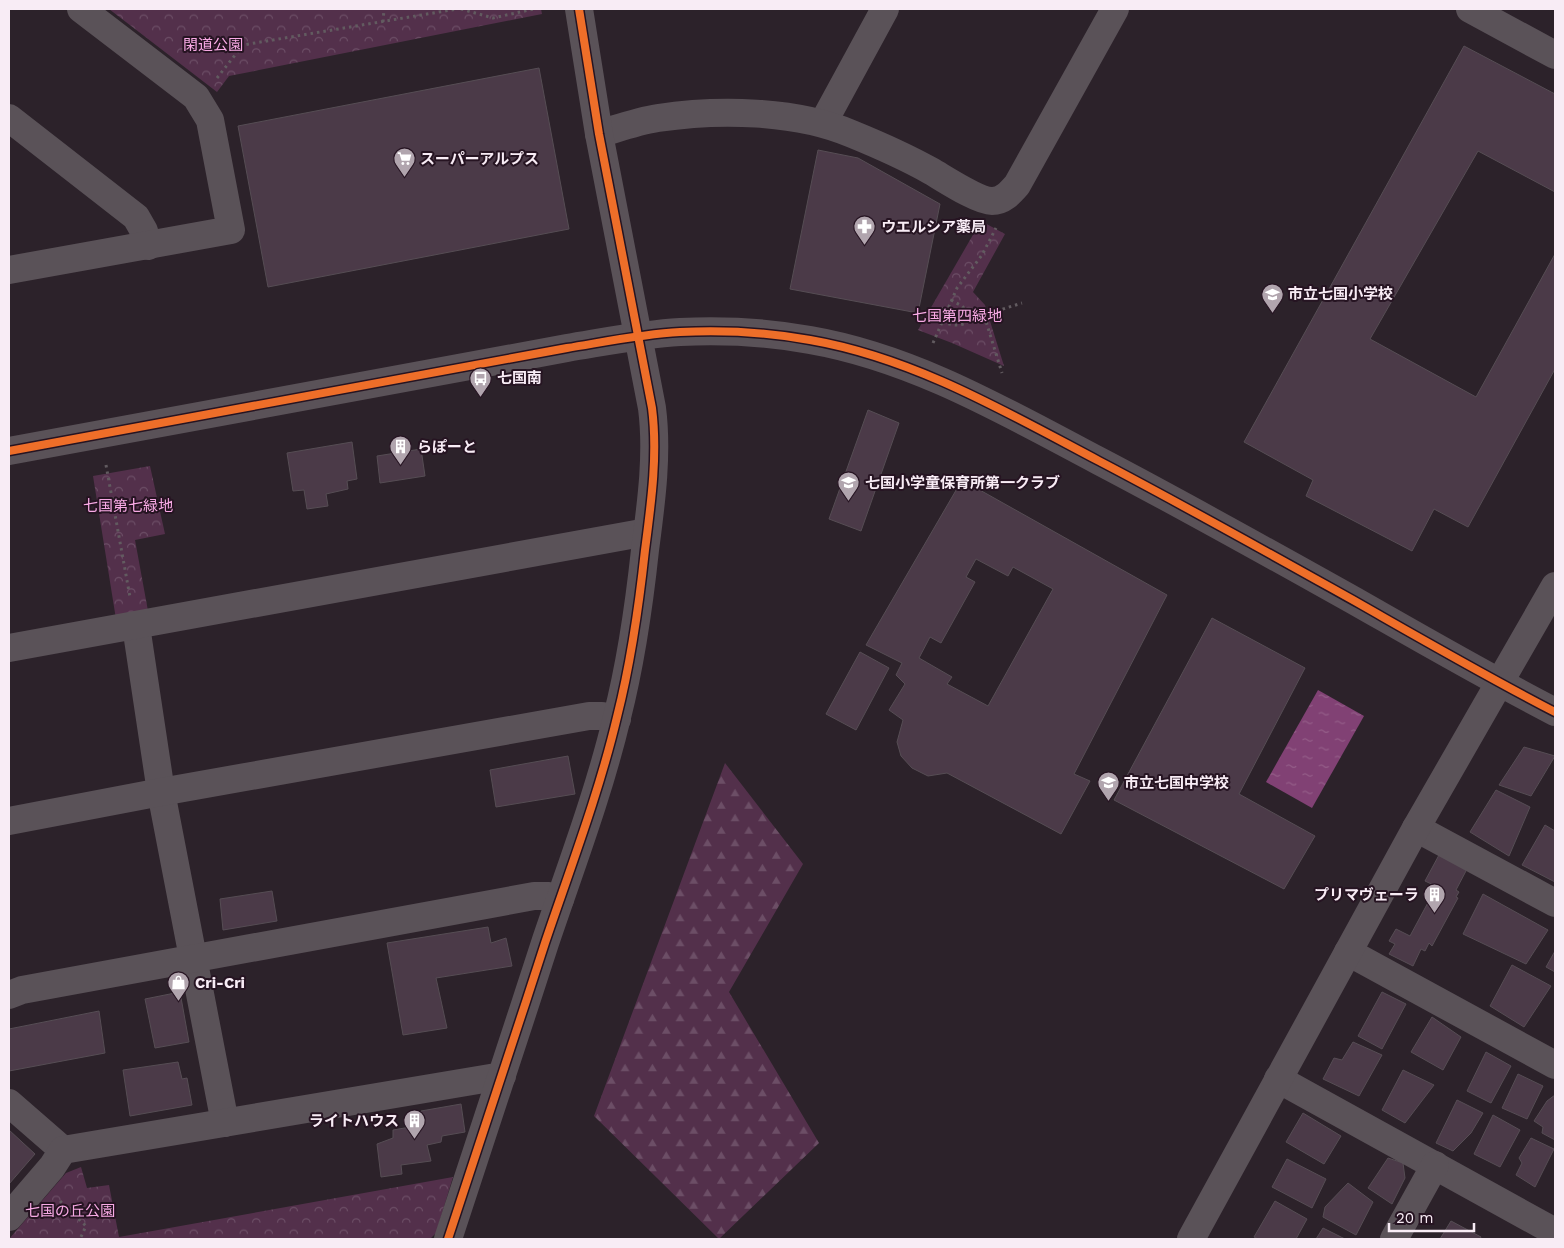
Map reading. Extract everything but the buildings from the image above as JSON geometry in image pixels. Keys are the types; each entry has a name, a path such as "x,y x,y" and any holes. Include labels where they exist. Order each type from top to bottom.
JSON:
{"street":[{"path":"9,270 231,230 210,120 196,97 81,9"},
{"path":"448,1239 592,802 617,719 629,665 654,471 654,424 648,378 600,134 579,9"},
{"path":"823,122 885,9"},
{"path":"600,134 657,118 716,112 823,122 873,143 986,200 1000,200 1017,185 1115,9"},
{"path":"1470,9 1555,55"},
{"path":"12,127 136,217 144,231 148,246"},
{"path":"9,451 567,348 681,332 769,334 848,348 881,358 938,379 993,405 1242,538 1555,712"},
{"path":"9,648 647,532"},
{"path":"1191,1239 1416,828 1555,586"},
{"path":"136,626 162,792 225,1124"},
{"path":"9,821 589,716 617,719"},
{"path":"1416,828 1555,903"},
{"path":"9,995 22,990 534,896 549,896 560,899"},
{"path":"1348,952 1555,1065"},
{"path":"9,1217 63,1150 502,1076"},
{"path":"1278,1079 1555,1232"},
{"path":"9,1103 63,1150"},
{"path":"1394,1239 1435,1166"}],"path":[{"path":"384,9 384,22"},
{"path":"214,83 243,45 459,9 493,18 534,9"},
{"path":"933,343 951,300 960,284 982,255 998,224 1000,200"},
{"path":"951,300 962,306 974,318"},
{"path":"942,322 958,326 984,314 1022,303"},
{"path":"984,314 1002,373"},
{"path":"106,465 136,626"},
{"path":"39,1182 86,1226 80,1239"}],"green space":[{"name":"閑道公園","path":"109,9 541,9 542,14 229,76 217,92"},
{"name":"七国第四緑地","path":"981,221 1005,234 973,292 985,305 1004,366 918,330"},
{"name":"七国第七緑地","path":"150,466 165,534 135,540 148,611 116,619 93,476"},
{"path":"725,763 803,864 729,992 819,1143 719,1239 594,1116"},
{"name":"七国の丘公園","path":"81,1167 87,1188 109,1185 119,1237 453,1177 436,1233 430,1239 9,1239 66,1173"}],"water":[{"path":"1318,690 1364,716 1312,808 1266,782"}],"cycle path":[{"path":"448,1239 545,943 584,831 610,745 634,634 651,497 654,461 652,408 599,134 579,9"},
{"path":"9,451 637,336 712,331 761,333 810,340 848,348 923,373 994,406 1132,478 1481,673 1555,712"}],"place":[{"name":"スーパーアルプス","path":"404,178"},
{"name":"ウエルシア薬局","path":"865,246"},
{"name":"市立七国小学校","path":"1272,313"},
{"name":"七国南","path":"481,397"},
{"name":"らぽーと","path":"401,466"},
{"name":"七国小学童保育所第一クラブ","path":"849,502"},
{"name":"市立七国中学校","path":"1108,802"},
{"name":"プリマヴェーラ","path":"1435,914"},
{"name":"Cri-Cri","path":"179,1002"},
{"name":"ライトハウス","path":"415,1140"}]}
